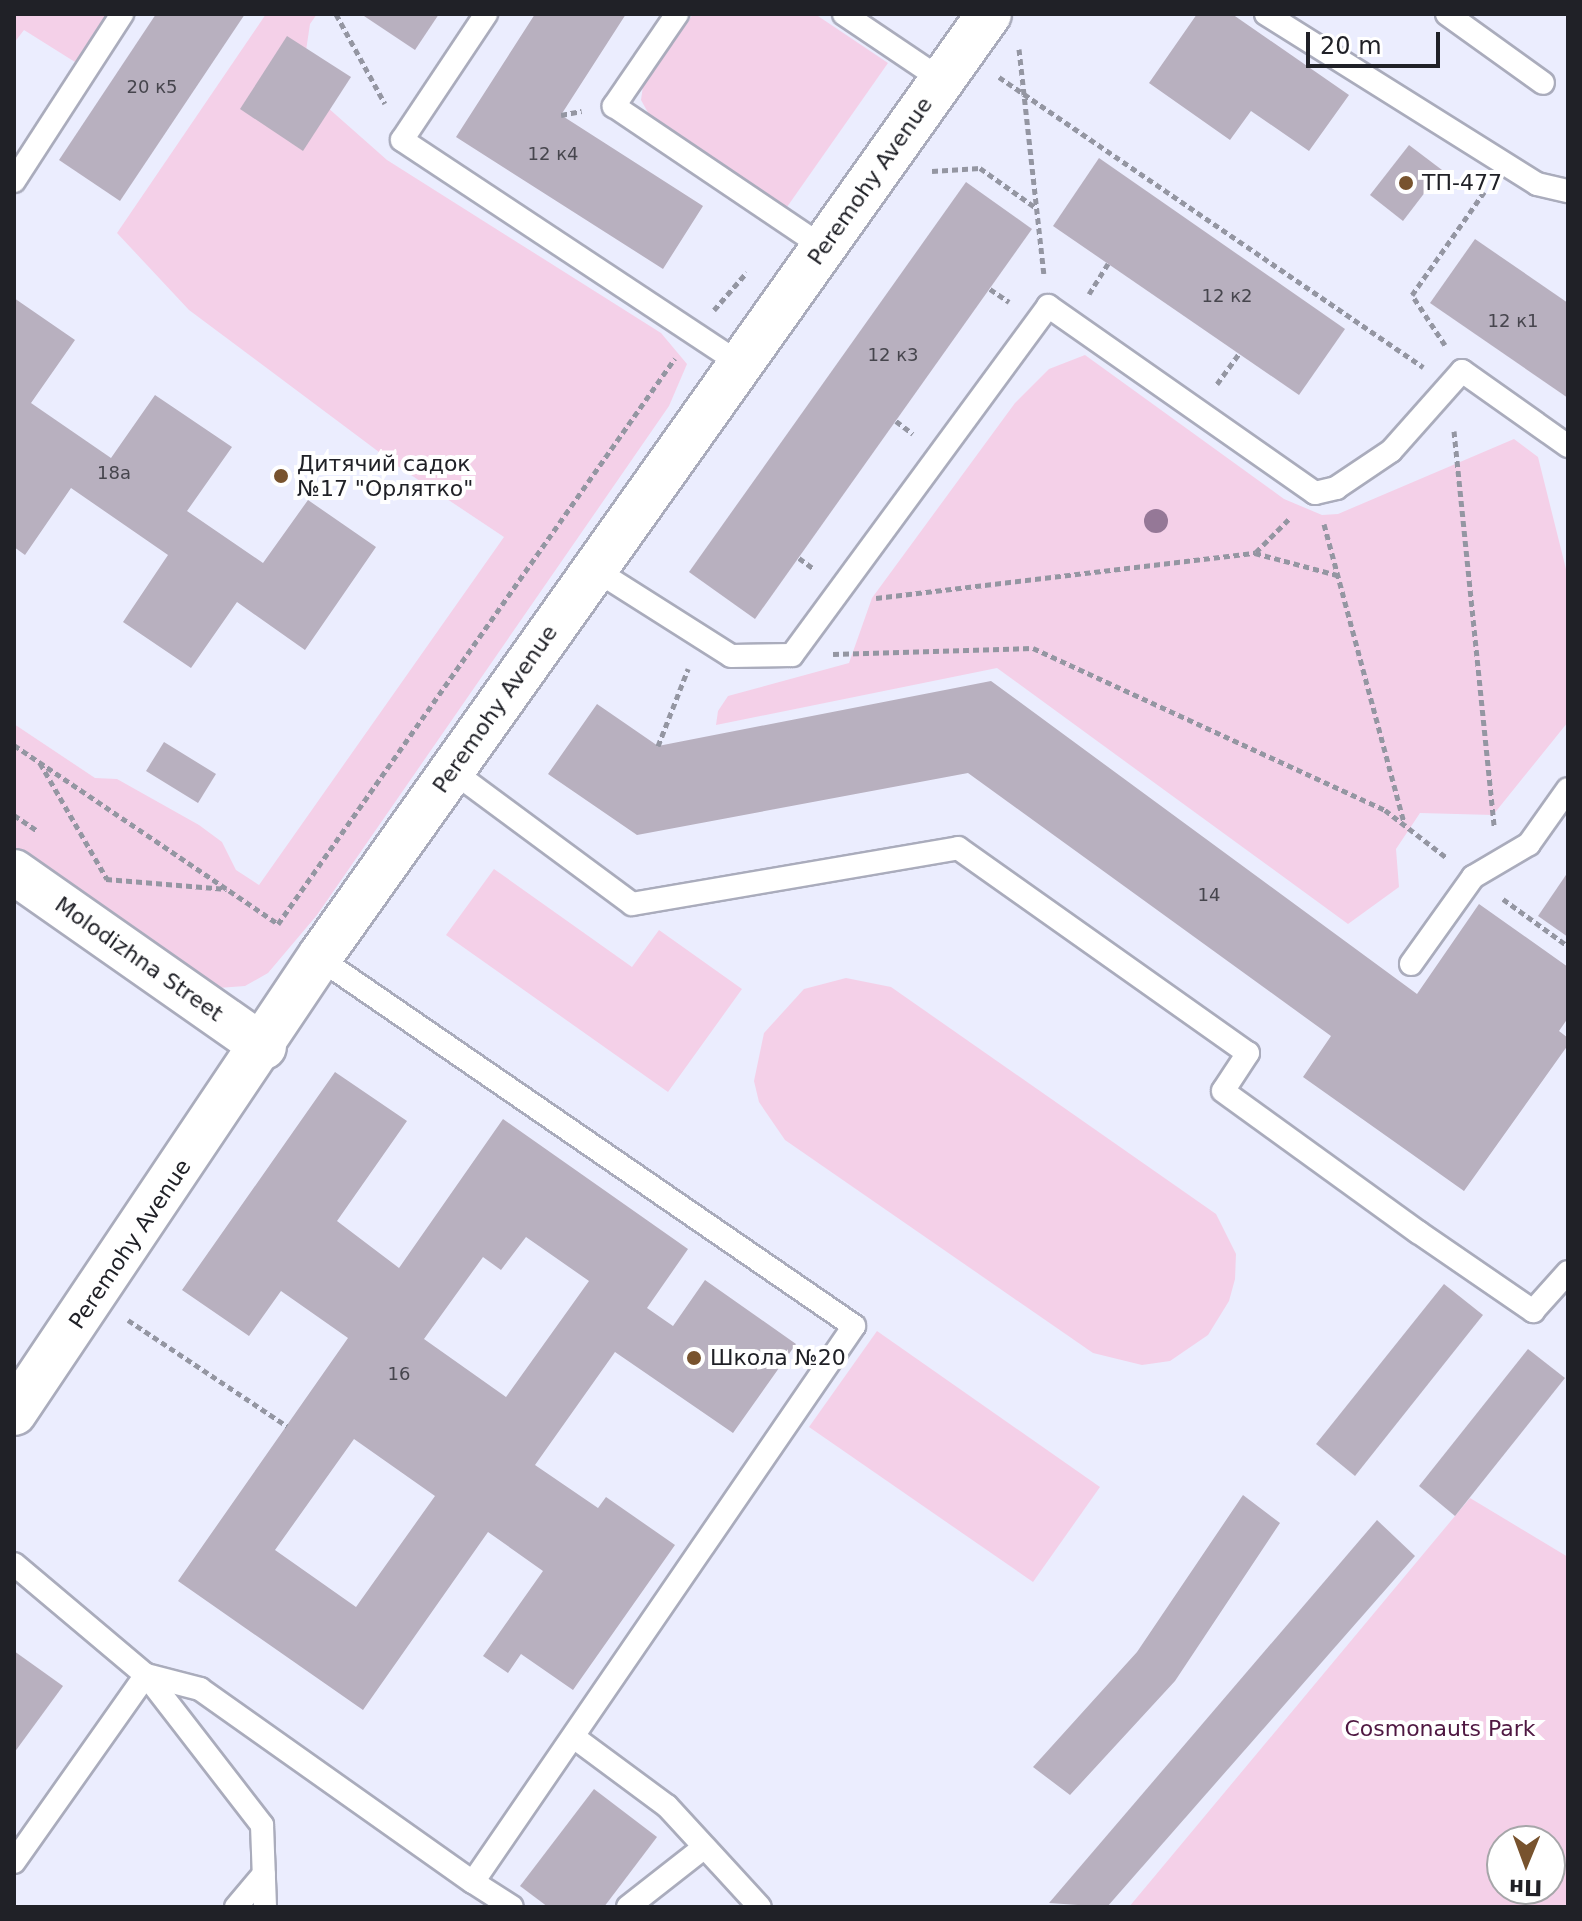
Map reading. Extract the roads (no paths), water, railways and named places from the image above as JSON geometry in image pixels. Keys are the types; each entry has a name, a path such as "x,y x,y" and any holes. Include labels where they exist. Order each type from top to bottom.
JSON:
{"street":[{"name":"Peremohy Avenue","path":"14,1413 264,1047 319,958 740,364 806,235 942,80 1003,28"},
{"name":"Molodizhna Street","path":"14,872 264,1047"}],"lane":[{"path":"14,181 122,14"},
{"path":"486,14 402,140 740,364"},
{"path":"677,14 614,106 806,235"},
{"path":"844,14 942,80"},
{"path":"1266,14 1537,184 1568,191"},
{"path":"1447,14 1543,83"},
{"path":"594,569 731,656 792,655 1048,306 1315,493 1336,488 1391,451 1456,378 1568,446"},
{"path":"451,770 632,904 958,848 1248,1053 1223,1091 1418,1232 1533,1311 1568,1272"},
{"path":"1411,964 1473,877 1529,844 1568,789"},
{"path":"319,958 854,1326 575,1738 473,1882"},
{"path":"14,1564 146,1675 262,1825 265,1907"},
{"path":"14,1862 146,1675"},
{"path":"146,1675 200,1689 512,1907"},
{"path":"575,1738 667,1806 702,1849 760,1907"},
{"path":"628,1907 702,1849"},
{"path":"236,1907 264,1874"}],"place":[{"name":"ТП-477","path":"1406,183"},
{"name":"Дитячий садок №17 \"Орлятко\"","path":"281,476"},
{"name":"Школа №20","path":"694,1358"}],"park label":[{"name":"Cosmonauts Park","path":"1440,1729"}]}
